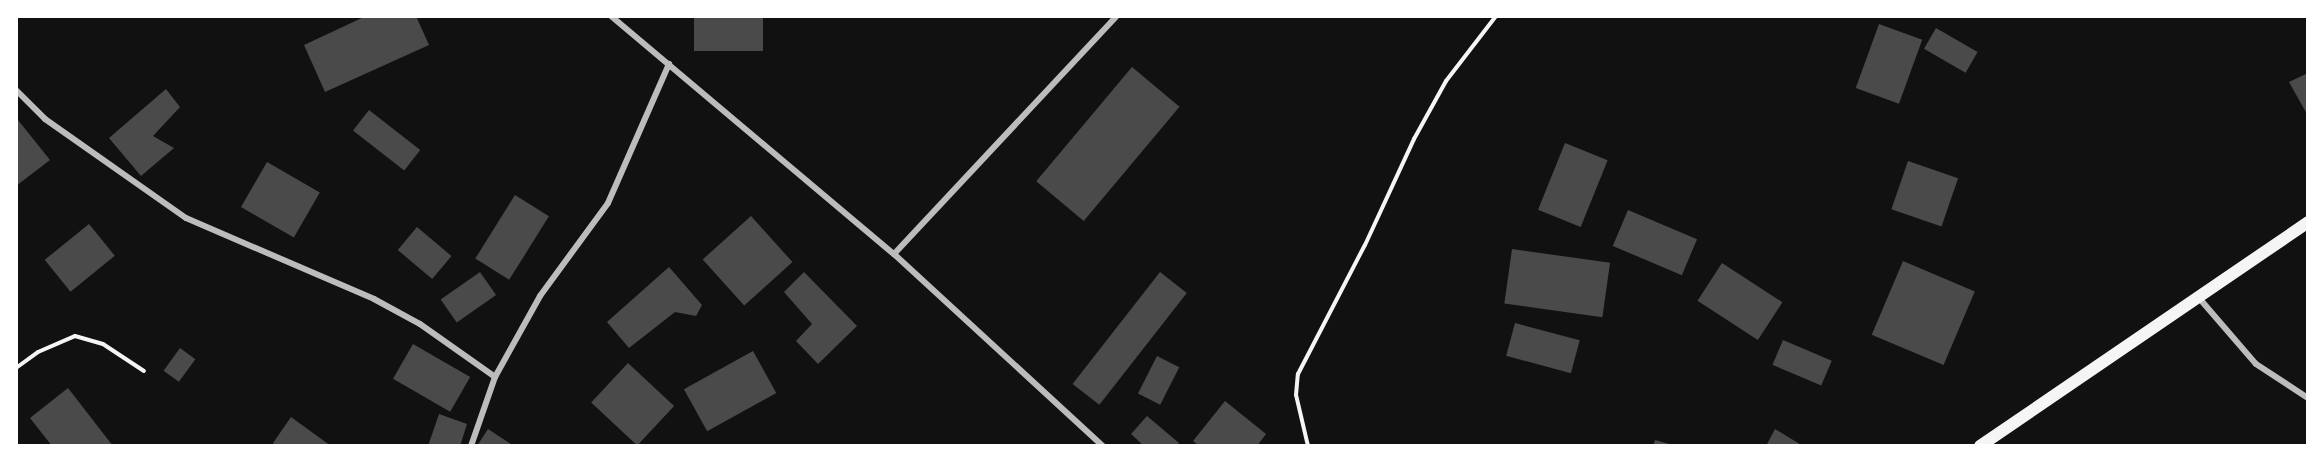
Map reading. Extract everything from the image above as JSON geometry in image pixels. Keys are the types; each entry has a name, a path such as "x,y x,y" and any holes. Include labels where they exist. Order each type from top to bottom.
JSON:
{"main road":[{"path":"1980,446 2307,222"}],"street":[{"path":"610,16 894,254 1103,446"},
{"path":"894,254 1117,16"},
{"path":"471,446 495,377 540,296 608,203 669,64"},
{"path":"16,90 45,119 177,213 214,233 383,304 420,324 495,377"},
{"path":"2199,298 2256,364 2307,398"}],"path":[{"path":"1308,446 1296,394 1298,374 1365,245 1414,139 1446,81 1496,16"},
{"path":"16,368 38,352 75,336 103,344 144,371"}],"building":[{"path":"366,16 416,16 429,45 325,92 304,45"},
{"path":"694,16 763,16 763,51 694,51"},
{"path":"1879,24 1922,40 1899,104 1856,88"},
{"path":"1936,28 1978,52 1966,73 1924,49"},
{"path":"1132,67 1179,107 1084,221 1036,181"},
{"path":"2308,73 2308,116 2289,82"},
{"path":"166,89 180,107 153,136 174,148 141,176 109,138"},
{"path":"369,110 420,150 404,171 353,130"},
{"path":"18,120 50,160 16,186 16,121"},
{"path":"1565,143 1608,160 1581,227 1538,210"},
{"path":"1908,161 1958,178 1942,226 1891,209"},
{"path":"267,162 320,193 294,238 241,207"},
{"path":"515,195 549,216 509,280 475,259"},
{"path":"1628,210 1697,239 1682,275 1613,246"},
{"path":"751,216 792,262 744,306 703,259"},
{"path":"89,224 115,256 71,292 45,260"},
{"path":"417,227 451,256 432,279 398,250"},
{"path":"1512,249 1610,263 1602,317 1504,303"},
{"path":"1903,261 1975,291 1944,365 1872,335"},
{"path":"1722,263 1782,302 1758,340 1697,301"},
{"path":"669,267 702,305 696,316 675,312 629,348 607,322"},
{"path":"480,272 496,295 457,322 441,300"},
{"path":"804,272 857,326 818,364 796,341 812,324 784,292"},
{"path":"1160,272 1187,293 1099,405 1073,384"},
{"path":"1515,323 1580,340 1571,373 1506,356"},
{"path":"1783,340 1832,361 1821,386 1772,365"},
{"path":"413,344 470,377 450,412 393,379"},
{"path":"180,348 195,359 179,382 164,371"},
{"path":"753,351 776,393 707,431 684,389"},
{"path":"1157,356 1179,367 1160,405 1138,393"},
{"path":"628,363 674,406 637,445 591,402"},
{"path":"68,388 113,446 52,446 30,418"},
{"path":"1225,401 1266,434 1257,446 1199,446 1193,441"},
{"path":"439,414 467,424 460,446 428,446"},
{"path":"1147,416 1179,443 1177,446 1144,446 1131,434"},
{"path":"291,417 331,446 276,446 273,443"},
{"path":"488,429 514,446 477,446"},
{"path":"1775,429 1803,446 1766,446"},
{"path":"1655,440 1673,445 1673,446 1653,446"}]}
